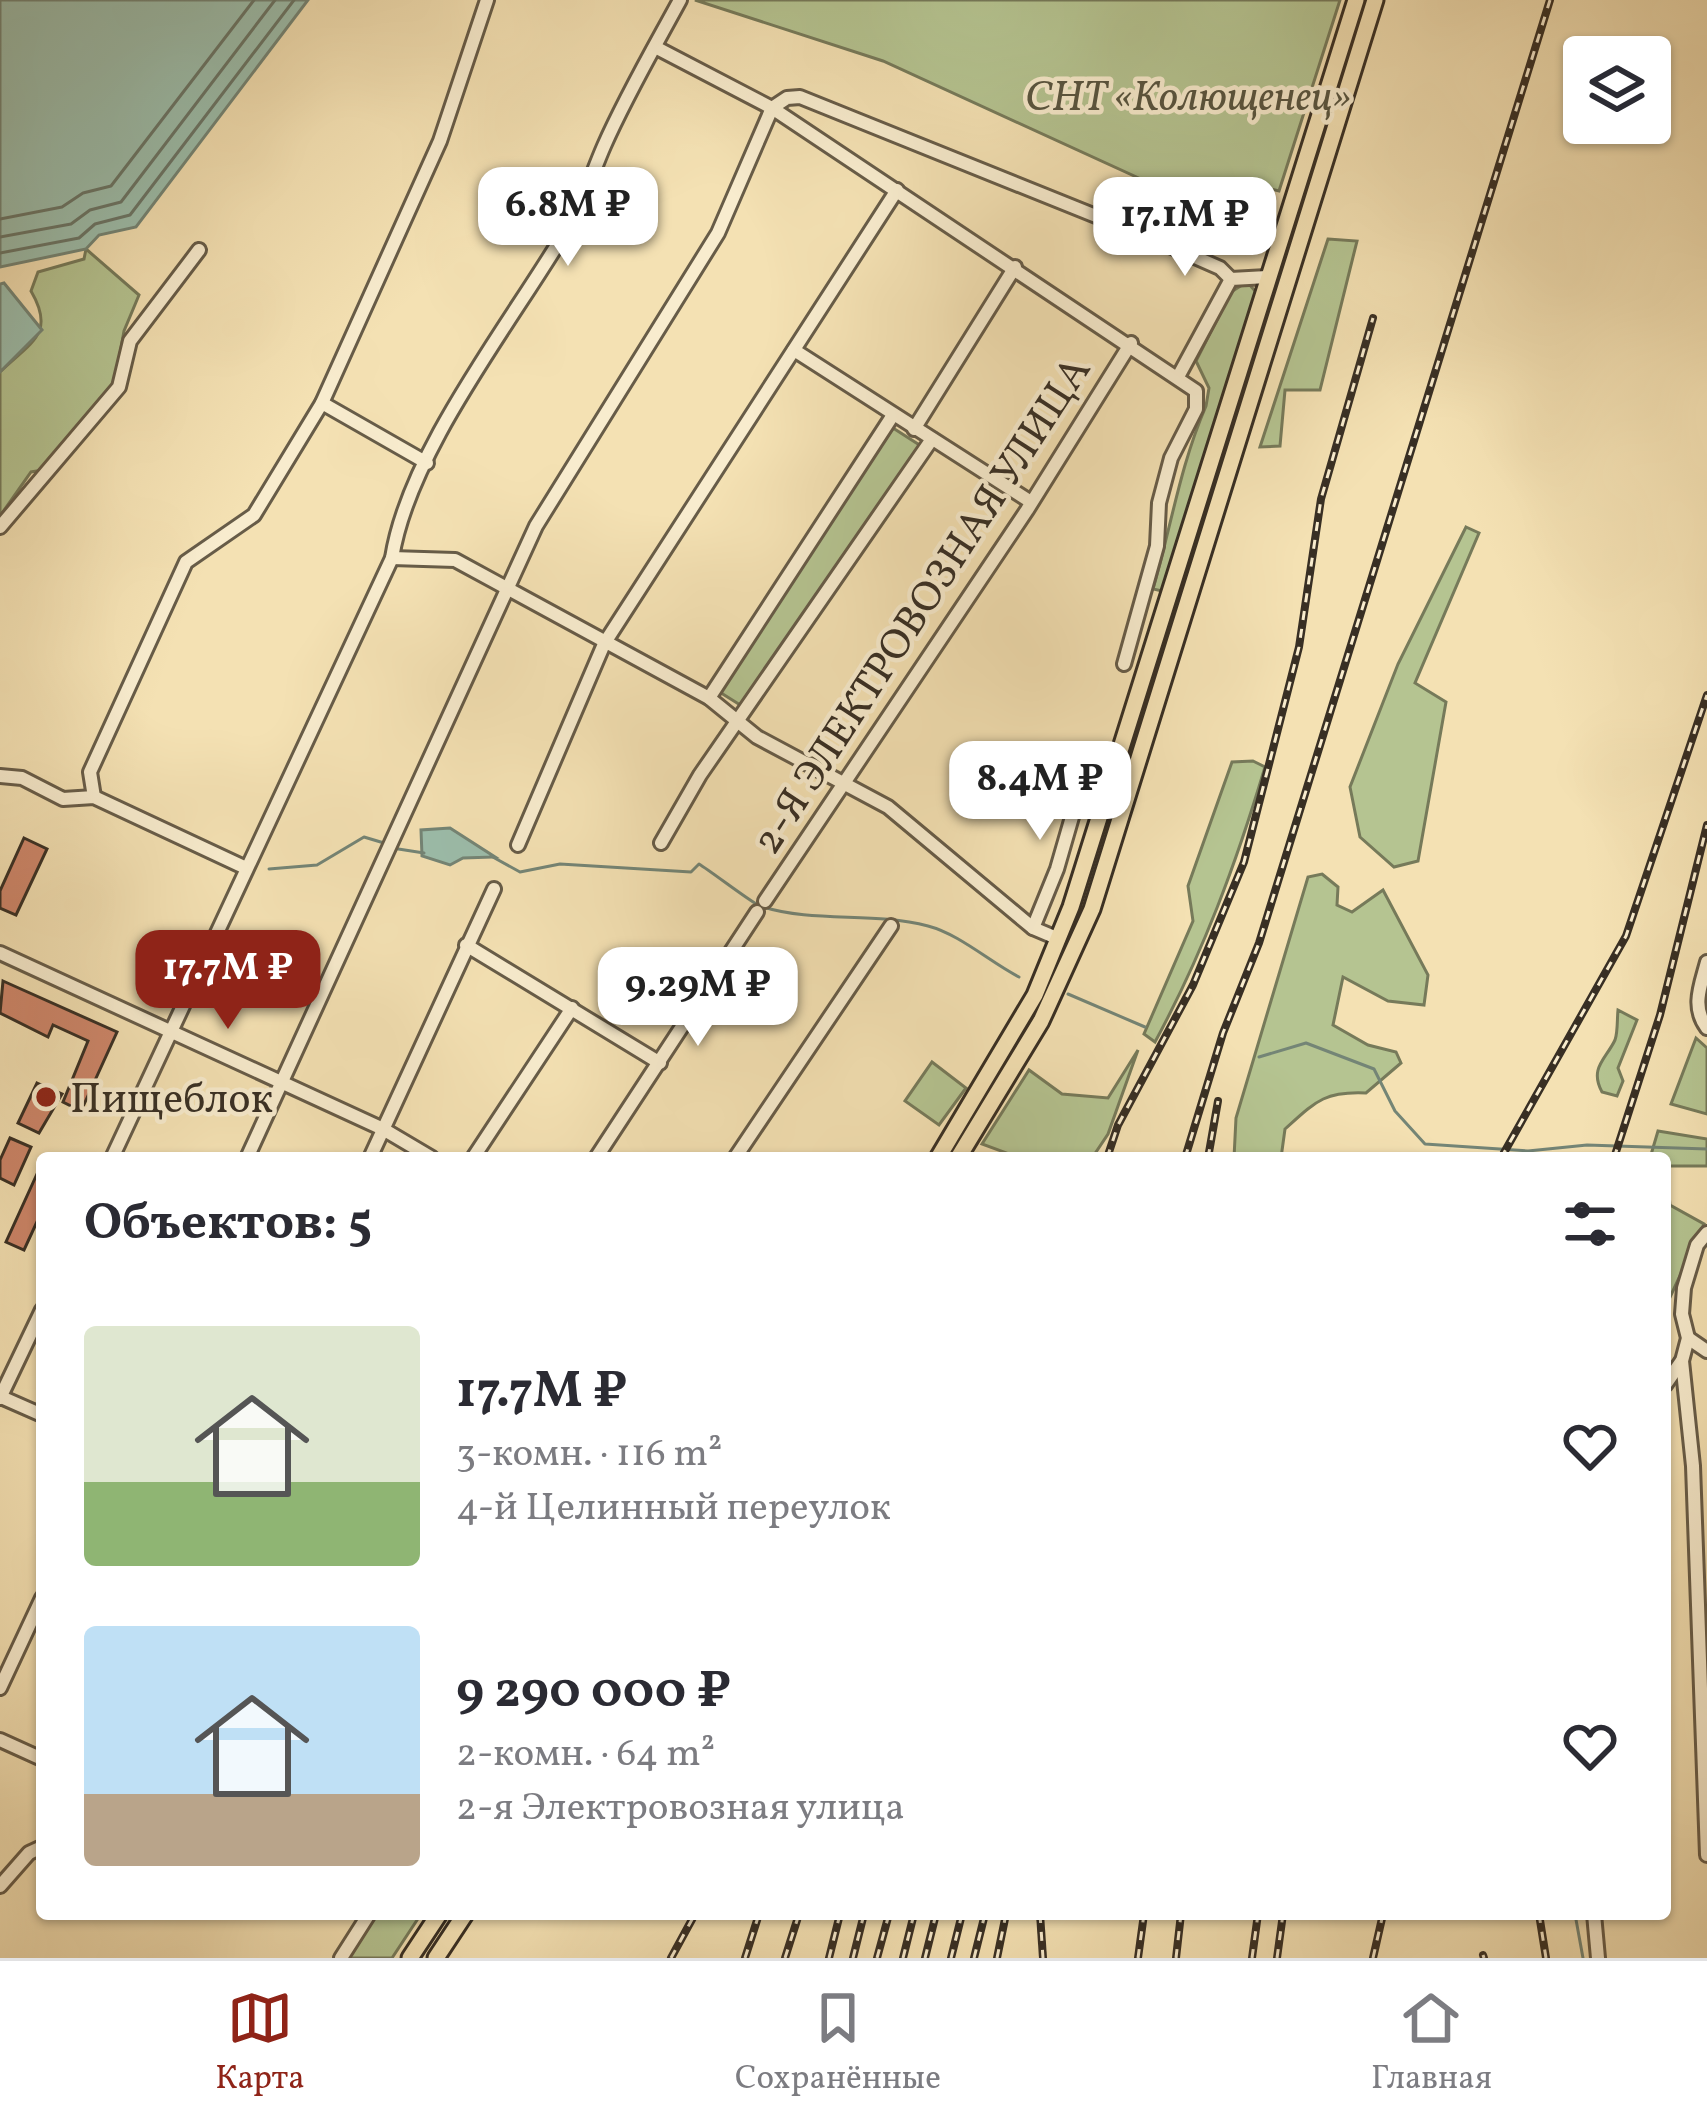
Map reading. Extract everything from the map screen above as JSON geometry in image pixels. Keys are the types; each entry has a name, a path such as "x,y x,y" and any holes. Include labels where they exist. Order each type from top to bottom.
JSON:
{"main road":[{"path":"942,1152 1000,1060 1059,939 1111,796 1356,0"},
{"path":"962,1152 1041,1021 1076,946 1132,789 1375,0"},
{"path":"1267,277 1285,283"},
{"path":"1059,939 1076,946"},
{"path":"410,1958 435,1920"},
{"path":"436,1958 461,1920"}],"street":[{"path":"94,797 90,772 186,562 254,515 322,403 440,141 488,0"},
{"path":"115,1152 392,558 397,528 427,463 500,329 573,219 680,0"},
{"path":"655,47 772,108 1179,374 1196,391 1196,409 1171,458 1159,503 1157,547 1124,664"},
{"path":"250,1152 536,526 718,233 772,108 787,98 800,97 1163,243 1220,268 1231,279 1267,277"},
{"path":"518,845 604,644 897,190"},
{"path":"0,527 119,388 130,341 199,250"},
{"path":"914,429 1015,267"},
{"path":"1179,374 1231,279"},
{"name":"2-Я ЭЛЕКТРОВОЗНАЯ УЛИЦА","path":"600,1152 1031,502 1131,343"},
{"path":"794,350 1031,502"},
{"path":"322,403 427,463"},
{"path":"709,698 893,415"},
{"path":"661,843 932,439"},
{"path":"392,558 455,560 709,698 758,737 888,807 1033,928 1059,939"},
{"path":"1033,928 1058,869 1085,772"},
{"path":"0,776 22,778 63,799 94,797 246,868"},
{"path":"373,1152 494,889"},
{"path":"739,1152 891,926"},
{"path":"466,945 660,1064"},
{"path":"0,953 383,1129 422,1152"},
{"path":"1707,962 1697,997 1699,1017 1707,1028"},
{"path":"477,1152 572,1008"},
{"path":"1671,1377 1682,1361 1688,1338 1684,1288 1697,1245 1707,1233"},
{"path":"36,1323 0,1398 36,1413"},
{"path":"1688,1338 1707,1351"},
{"path":"1682,1361 1700,1468 1707,1855"},
{"path":"0,1688 36,1611"},
{"path":"0,1740 36,1756"},
{"path":"0,1886 36,1850"},
{"path":"341,1958 365,1920"},
{"path":"1595,1920 1598,1958"}],"green space":[{"name":"СНТ «Колющенец»","path":"695,0 1340,0 1279,191 1236,180 1224,233 1180,197 883,61"},
{"path":"1328,239 1357,241 1320,390 1285,390 1280,446 1260,447"},
{"path":"86,249 139,295 124,331 115,382 43,470 31,472 0,516 0,372 30,345 40,328 31,291 38,272 84,259"},
{"path":"1247,282 1256,292 1162,591 1153,589 1206,406 1209,388 1196,361 1231,292"},
{"path":"893,428 921,446 745,708 718,691"},
{"path":"1466,527 1479,533 1415,683 1446,702 1418,861 1394,867 1360,837 1350,787 1398,664"},
{"path":"1253,761 1265,767 1242,838 1203,941 1155,1042 1144,1034 1193,921 1188,886 1232,762"},
{"path":"1322,874 1338,887 1337,905 1352,912 1383,890 1428,975 1424,1005 1388,1001 1343,977 1333,1025 1368,1045 1396,1052 1401,1063 1366,1093 1330,1096 1304,1112 1285,1129 1282,1152 1234,1152 1236,1118 1308,877"},
{"path":"1618,1010 1637,1020 1618,1068 1623,1081 1617,1096 1602,1092 1597,1076 1615,1040"},
{"path":"1696,1038 1707,1048 1707,1114 1671,1104"},
{"path":"1138,1050 1108,1134 1096,1152 1004,1152 982,1144 1029,1070 1062,1094 1108,1098"},
{"path":"932,1062 966,1088 939,1125 905,1101"},
{"path":"1658,1131 1707,1139 1707,1166 1671,1166 1671,1152 1652,1152"},
{"path":"1671,1206 1704,1224 1671,1295"},
{"path":"373,1920 417,1920 392,1958 349,1958"}],"water":[{"path":"0,0 308,0 136,227 99,235 86,249 0,267"},
{"path":"4,283 42,330 0,372 0,284"},
{"path":"450,828 495,857 463,858 450,865 422,856 421,830"}],"building":[{"path":"24,838 47,849 16,915 0,908 0,891"},
{"path":"3,981 117,1032 81,1111 63,1102 88,1041 53,1025 48,1037 0,1013"},
{"path":"37,1083 62,1094 39,1133 18,1123"},
{"path":"10,1138 31,1147 14,1185 0,1178 0,1160"},
{"path":"36,1176 36,1224 24,1250 6,1242"}],"waterway":[{"path":"269,869 317,865 364,837 384,843"},
{"path":"392,848 424,853"},
{"path":"491,856 520,872 560,864 691,872 699,864 760,906 802,915 928,926 1019,977"},
{"path":"1068,994 1145,1027"},
{"path":"1259,1057 1306,1043 1374,1069 1395,1111 1425,1144 1528,1151 1587,1145 1707,1149"},
{"path":"1576,1920 1583,1958"}],"railway":[{"path":"1187,1152 1223,1033 1259,943 1550,0"},
{"path":"1109,1152 1118,1125 1193,985 1244,862 1299,647 1321,499 1373,318"},
{"path":"1504,1152 1626,936 1707,695"},
{"path":"1616,1152 1660,1015 1707,825"},
{"path":"1209,1152 1218,1101"},
{"path":"671,1958 692,1920"},
{"path":"745,1958 757,1920"},
{"path":"785,1958 797,1920"},
{"path":"829,1958 838,1920"},
{"path":"853,1958 862,1920"},
{"path":"877,1958 887,1920"},
{"path":"903,1958 912,1920"},
{"path":"925,1958 934,1920"},
{"path":"951,1958 960,1920"},
{"path":"974,1958 984,1920"},
{"path":"997,1958 1005,1920"},
{"path":"1040,1920 1043,1958"},
{"path":"1138,1958 1143,1920"},
{"path":"1176,1958 1180,1920"},
{"path":"1252,1958 1257,1920"},
{"path":"1277,1958 1282,1920"},
{"path":"1373,1958 1382,1920"},
{"path":"1540,1920 1546,1958"}],"place":[{"name":"Пищеблок","path":"46,1097"}]}
